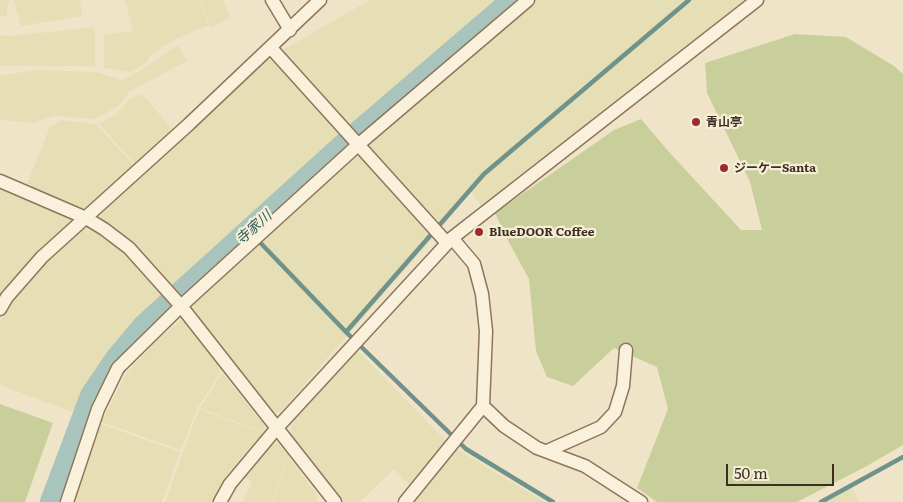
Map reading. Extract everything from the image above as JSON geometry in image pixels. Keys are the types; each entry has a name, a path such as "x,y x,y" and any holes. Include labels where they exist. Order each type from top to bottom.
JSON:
{"street":[{"path":"272,0 290,30"},
{"path":"0,309 7,297 42,257 271,48 320,0"},
{"path":"67,502 98,409 118,368 181,306 359,144 528,0"},
{"path":"220,502 230,484 276,429 450,240 757,0"},
{"path":"271,48 359,144 474,264 482,294 486,331 483,406 404,502"},
{"path":"0,181 86,218 129,248 181,306 334,502"},
{"path":"547,451 600,427 616,412 623,386 626,350"},
{"path":"483,406 504,426 537,448 585,466 641,502"}],"shaded area":[{"path":"0,0 9,0 6,17 0,16"},
{"path":"14,0 80,0 82,16 21,26"},
{"path":"125,0 199,0 209,25 175,39 149,56 147,62 131,72 104,68 104,35 133,31"},
{"path":"200,0 223,0 230,18 211,27"},
{"path":"370,0 506,0 353,130 286,56 284,49"},
{"path":"535,0 693,0 658,30 694,0 744,0 481,205 470,192 473,186 464,194 442,225 368,149 370,140"},
{"path":"95,27 95,66 0,66 0,35 12,36"},
{"path":"178,45 187,61 130,91 119,105 94,119 54,116 33,123 0,120 0,76 35,70 95,72 123,80"},
{"path":"267,60 274,60 344,136 176,291 131,241 101,219 100,213"},
{"path":"142,94 172,129 135,164 99,124 116,114 131,98"},
{"path":"62,120 96,124 134,165 90,206 78,209 27,184 50,127"},
{"path":"357,153 432,239 280,412 273,413 192,311 193,302"},
{"path":"0,186 73,219 72,224 32,258 4,290 0,298"},
{"path":"83,229 91,230 124,251 166,297 124,343 97,380 80,415 0,385 0,321 27,280"},
{"path":"182,319 222,370 197,409 181,450 101,422 126,374 156,341"},
{"path":"357,350 446,441 409,485 394,469 360,502 342,502 291,437 291,424"},
{"path":"222,373 264,425 263,432 200,408"},
{"path":"199,409 263,433 229,472 212,502 165,502"},
{"path":"101,424 180,452 162,502 73,502"},
{"path":"273,444 279,444 289,456 272,502 243,502 252,482 245,478"},
{"path":"456,449 545,502 412,502"},
{"path":"289,458 318,496 316,502 273,502"},
{"path":"852,487 859,502 822,502"}],"green space":[{"path":"795,34 846,37 894,66 903,74 903,445 797,502 657,502 637,488 668,409 657,367 614,348 573,386 547,377 536,351 529,279 495,213 614,130 641,119 741,230 762,230 750,182 707,93 705,63"},
{"path":"0,404 53,423 25,502 0,502"}],"waterway":[{"name":"寺家川","path":"53,502 93,396 118,359 144,328 348,143 515,0"},
{"path":"346,332 484,174 689,0"},
{"path":"250,232 346,332 466,449 553,502"},
{"path":"821,502 903,457"}],"place":[{"name":"青山亭","path":"696,122"},
{"name":"ジーケーSanta","path":"724,168"},
{"name":"BlueDOOR Coffee","path":"479,232"}]}
